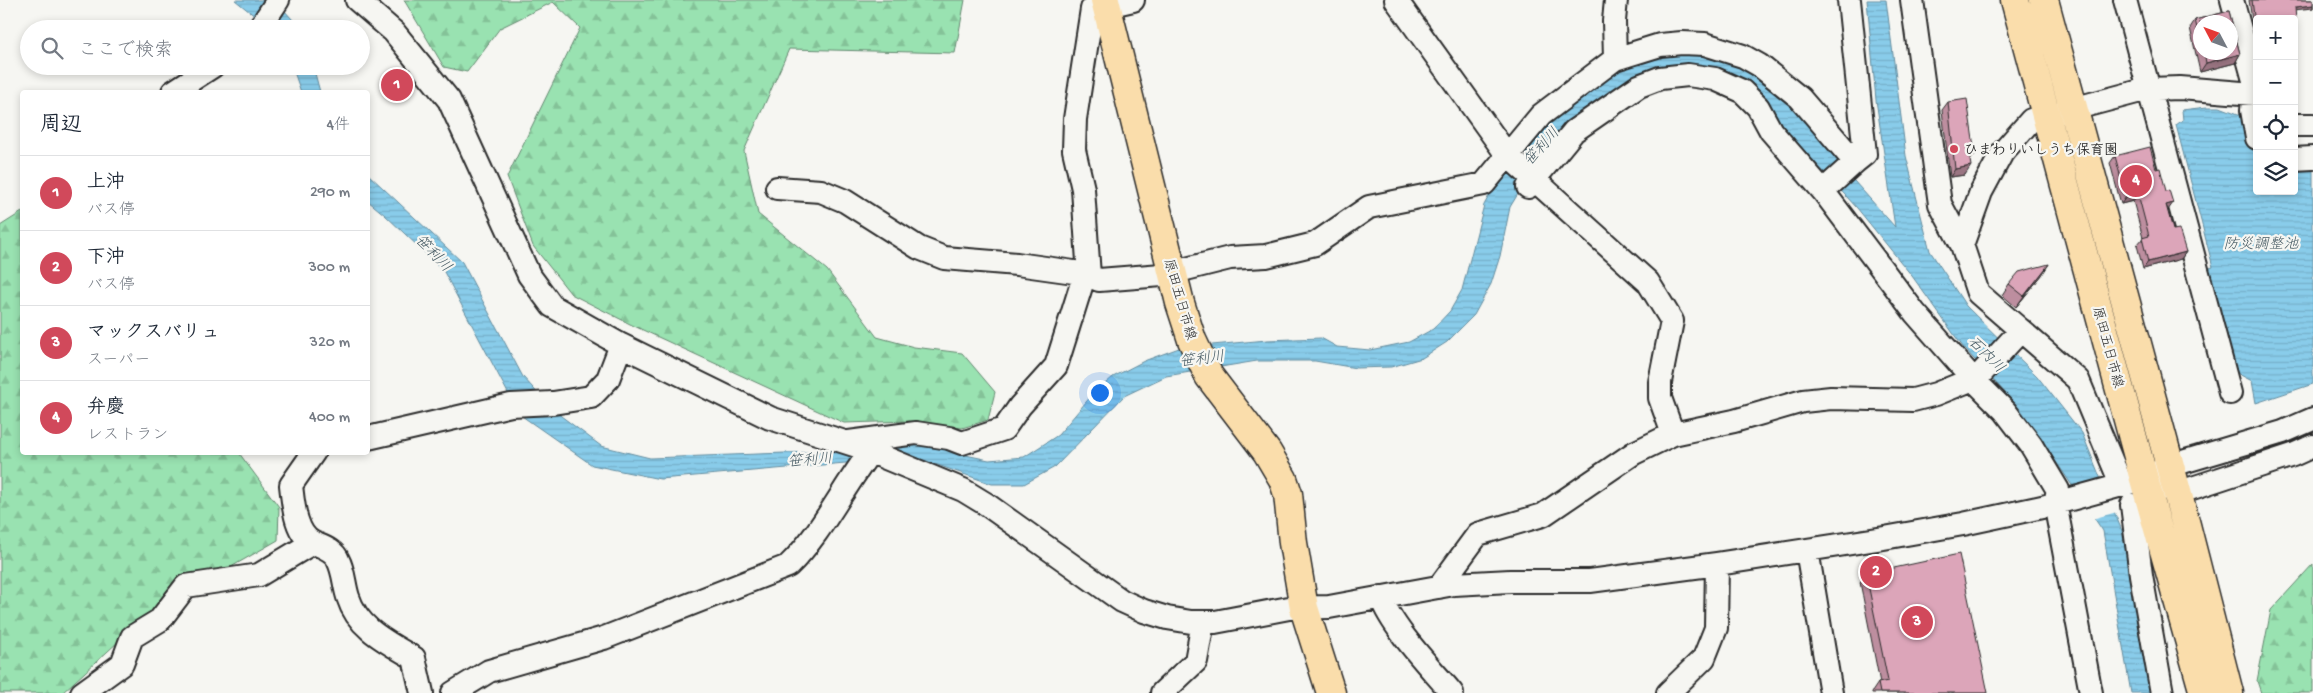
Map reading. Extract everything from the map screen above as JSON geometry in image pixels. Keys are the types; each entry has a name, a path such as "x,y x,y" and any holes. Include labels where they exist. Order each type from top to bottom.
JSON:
{"main road":[{"name":"原田五日市線","path":"2015,0 2046,115 2127,484 2204,693"},
{"name":"原田五日市線","path":"2044,0 2230,693"},
{"name":"原田五日市線","path":"1105,2 1180,303 1200,358 1232,408 1267,452 1283,479 1288,494 1304,608 1331,693"}],"street":[{"path":"265,20 278,0"},
{"path":"357,0 394,32 449,100 529,275 552,306 621,345 770,418 857,446 963,490 986,504 1122,601 1144,611 1167,618 1203,622 1240,618 1289,608 1329,607 1439,587 1482,582 1604,579 1716,564 1964,524 2060,502 2127,484 2169,466 2283,432 2313,419"},
{"path":"1089,276 1084,189 1074,150 1075,118 1092,9 1105,2 1133,0"},
{"path":"1396,0 1508,156 1530,181 1648,282 1672,321 1660,382 1660,398 1673,434"},
{"path":"1615,59 1614,21 1616,0"},
{"path":"1825,189 1865,154 1849,0"},
{"path":"1912,0 1940,204 1962,245 1978,293 2017,334 2078,380 2127,484"},
{"path":"2125,0 2230,393"},
{"path":"2232,0 2253,77"},
{"path":"777,188 821,191 846,201 919,248 944,258 1017,264 1089,276 1099,280 1162,275 1230,258 1266,256 1315,244 1369,207 1484,184 1541,115 1615,59 1660,45 1682,44 1706,44 1744,56 1759,65 1800,98 1854,163"},
{"path":"176,90 200,75"},
{"path":"1530,181 1574,131 1639,86 1660,78 1688,75 1715,79 1742,91 1758,107 1771,131 1825,189 1915,313 2005,411 2031,446 2058,490 2091,693"},
{"path":"1962,245 1981,192 2002,153 2031,120 2148,89 2180,88 2253,95"},
{"path":"2298,125 2313,125"},
{"path":"2298,159 2313,158"},
{"path":"857,446 916,433 950,438 962,443 1004,429 1020,406 1056,366 1083,280 1089,276"},
{"path":"1439,587 1478,534 1543,515 1634,453 1673,434 1734,421 1803,401 1831,398 1913,400 1936,394 1976,378 2017,334"},
{"path":"370,438 511,405 553,403 590,397 608,379 621,345"},
{"path":"453,693 489,671 604,638 788,566 806,549 856,472 857,446"},
{"path":"2127,484 2177,492 2293,455 2313,446"},
{"path":"312,455 292,485 294,514 312,543 324,545 338,559 349,600 366,629 414,658 422,693"},
{"path":"2132,505 2141,575 2162,693"},
{"path":"2071,522 2074,556"},
{"path":"82,693 122,664 132,637 160,620 186,586 259,575 312,543"},
{"path":"1807,550 1831,693"},
{"path":"1668,693 1704,658 1716,628 1716,564"},
{"path":"1381,597 1384,606 1409,641 1452,693"},
{"path":"1162,693 1196,661 1203,622"}],"green space":[{"path":"404,0 965,0 955,53 789,49 744,151 758,214 827,270 877,337 914,347 962,353 995,392 988,420 962,428 911,421 844,423 632,325 571,294 533,246 507,177 580,28 553,2 500,28 467,72 444,67"},
{"path":"20,213 20,455 240,455 279,507 278,540 224,571 186,580 62,693 0,693 0,226"},
{"path":"2313,564 2313,693 2261,693 2257,681 2271,610"}],"water":[{"path":"235,0 275,0 293,20 260,20"},
{"path":"1867,0 1886,0 1906,156 1930,251 1966,306 2037,376 2082,433 2122,531 2152,693 2131,693 2103,531 2021,410 1963,347 1912,276 1857,208 1757,99 1662,73 1533,169 1510,207 1500,256 1491,284 1474,315 1447,342 1422,358 1391,367 1356,368 1315,361 1257,361 1166,376 1124,396 1055,467 1024,484 992,484 915,457 660,479 592,465 519,414 443,270 370,203 370,176 462,262 523,377 553,410 601,446 650,458 839,451 927,438 961,454 989,460 1024,457 1058,435 1092,395 1113,377 1144,361 1179,348 1267,340 1321,338 1337,347 1370,350 1409,342 1433,329 1450,311 1462,290 1484,205 1504,169 1548,118 1603,77 1649,55 1696,49 1739,63 1783,92 1854,181 1895,227 1876,100"},
{"path":"295,75 315,75 319,90 300,90"},
{"name":"防災調整池","path":"2220,107 2246,117 2253,137 2253,195 2298,195 2298,166 2313,164 2313,384 2256,403 2252,381 2233,371 2206,269 2213,267 2176,125 2183,120 2182,110"}],"pier":[{"path":"2104,481 2117,512 2092,519 2071,489"}],"building":[{"path":"2252,0 2313,0 2313,5 2295,7 2296,15 2254,15"},
{"path":"2229,11 2230,15 2214,15"},
{"path":"2205,60 2217,60 2206,63"},
{"path":"1967,99 1975,154 1969,154 1971,166 1955,169 1948,102"},
{"path":"2150,147 2156,169 2160,168 2166,191 2169,190 2173,203 2166,205 2173,230 2179,229 2186,252 2148,262 2142,238 2149,236 2138,194 2126,197 2115,156"},
{"path":"2049,264 2024,296 2009,284 2019,272"},
{"path":"1959,554 1988,693 1880,693 1878,683 1888,681 1866,574"}],"place":[{"name":"上沖","path":"397,85"},
{"name":"ひまわりいしうち保育園","path":"1954,149"},
{"name":"弁慶","path":"2136,181"},
{"name":"下沖","path":"1876,572"},
{"name":"マックスバリュ","path":"1917,622"}],"water label":[{"name":"笹利川","path":"1541,146"},
{"name":"笹利川","path":"434,253"},
{"name":"石内川","path":"1987,354"},
{"name":"笹利川","path":"1202,358"},
{"name":"笹利川","path":"810,459"}]}
